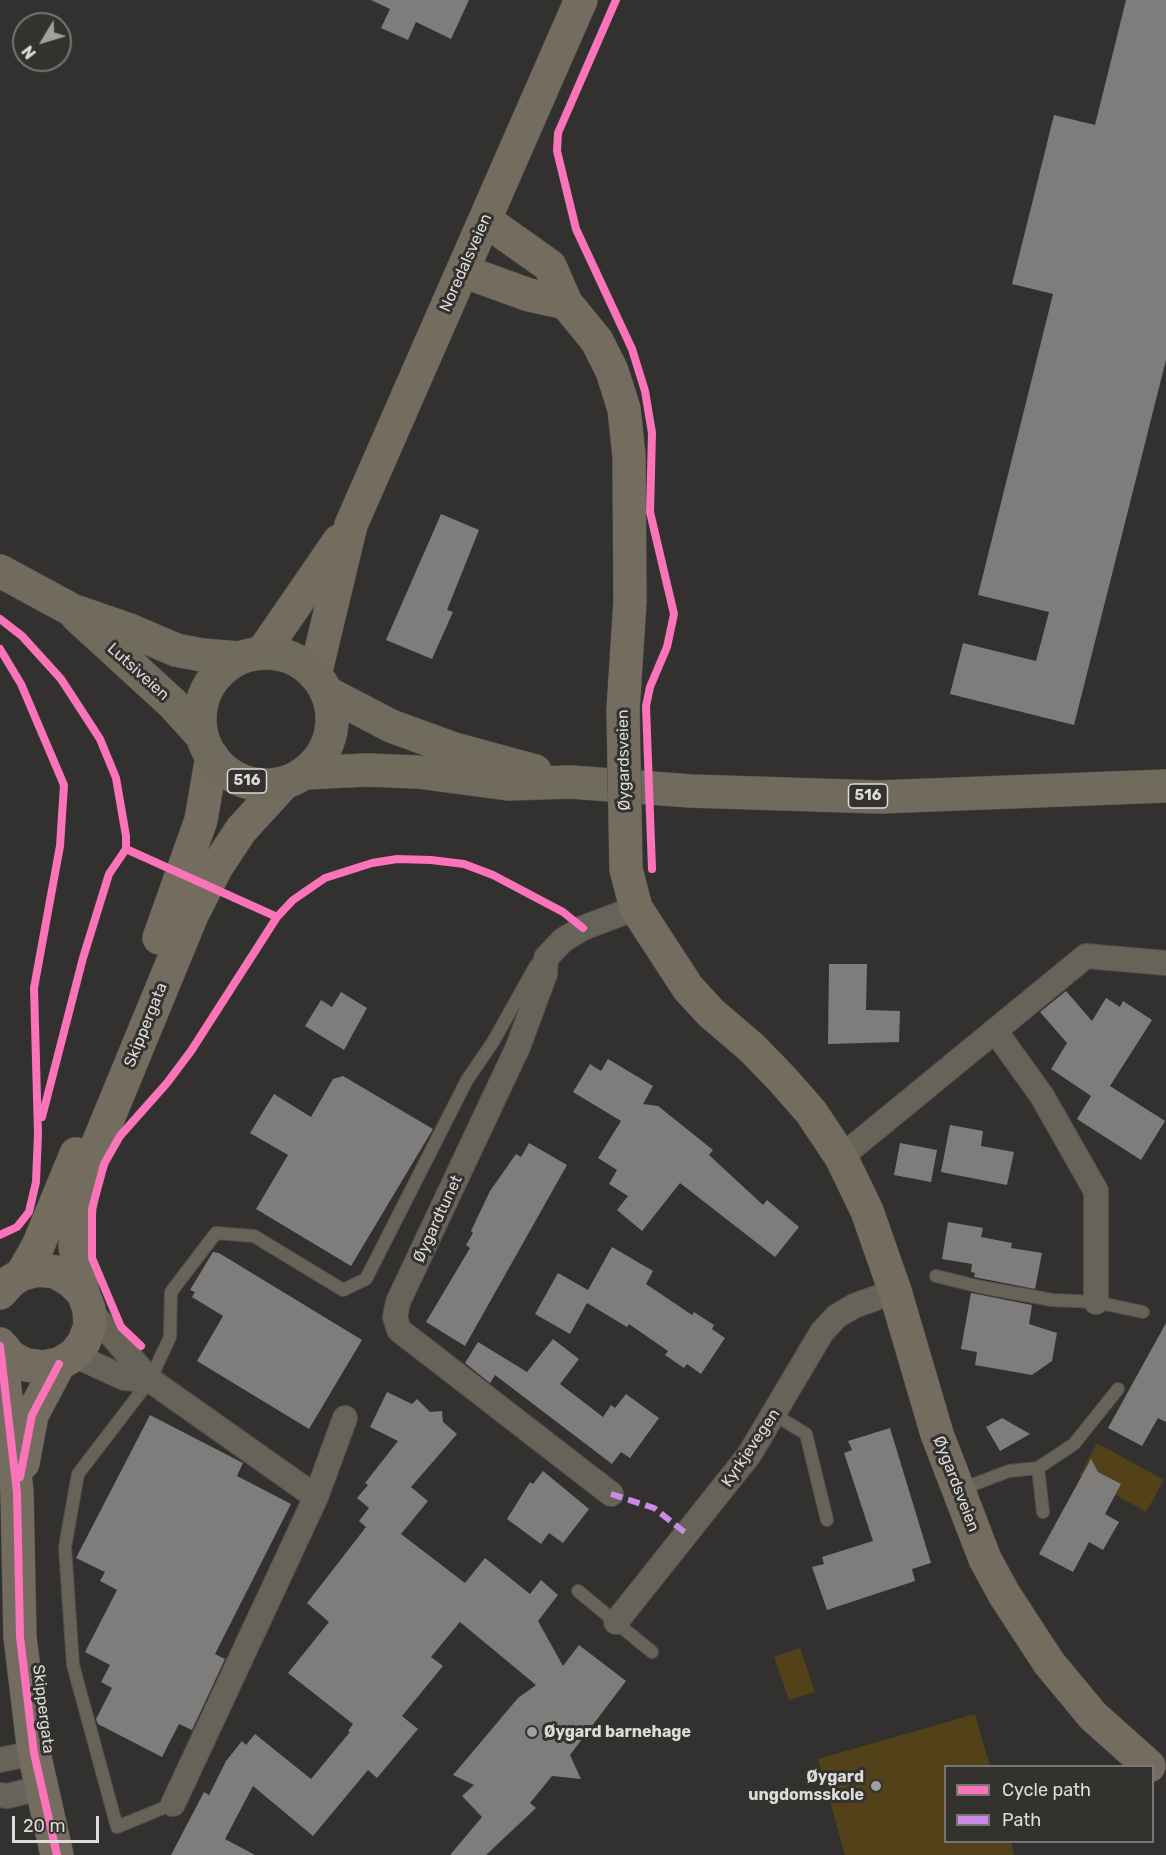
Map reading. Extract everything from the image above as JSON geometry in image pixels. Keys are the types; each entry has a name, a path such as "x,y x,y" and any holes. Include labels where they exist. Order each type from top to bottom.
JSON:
{"main road":[{"name":"Noredalsveien","path":"321,683 351,525 581,0"},
{"name":"Øygardsveien","path":"485,220 550,266 566,303 597,340 612,371 624,409 629,456 630,601 623,710 626,870 636,908 688,988 711,1013 752,1048 782,1079 811,1112 841,1157 867,1211 895,1291 934,1423 985,1559 1043,1669 1147,1765"},
{"path":"463,272 529,295 566,303"},
{"name":"Noredalsveien","path":"251,655 351,525"},
{"name":"Lutsiveien","path":"0,571 72,610 127,629 176,650 202,655 251,655"},
{"name":"Lutsiveien","path":"72,610 117,655 172,703 207,746"},
{"path":"207,746 200,713 206,691 220,670 251,655"},
{"name":"516","path":"251,655 285,655 301,663 321,683 391,726 454,749 571,782"},
{"path":"294,778 321,756 327,744 332,721 321,683"},
{"name":"516","path":"207,746 228,773 239,779 261,785 294,778 367,770 418,772 508,784 571,782 690,791 879,796 1166,786"},
{"name":"Skippergata","path":"8,1281 38,1246 79,1148 173,902 201,820 207,746"},
{"name":"Skippergata","path":"17,1492 32,1415 66,1360 84,1342 90,1326 75,1246 82,1194 94,1153 192,915 216,868 241,830 294,778"},
{"name":"Skippergata","path":"8,1281 39,1270 56,1272 71,1281 86,1301"},
{"name":"Skippergata","path":"0,1345 11,1357 26,1365 43,1367 66,1360"},
{"name":"Skippergata","path":"0,1345 17,1492 20,1637 34,1753 57,1855"},
{"path":"1154,1772 1166,1781"}],"street":[{"path":"546,958 563,940 583,928 636,908"},
{"path":"841,1157 1086,956 1166,963"},
{"name":"Øygardtunet","path":"546,958 545,974 518,1047 398,1302 396,1323 399,1330 611,1494"},
{"path":"996,1032 1042,1096 1096,1191 1096,1302"},
{"name":"Kyrkjevegen","path":"616,1622 731,1480 775,1415 822,1332 837,1316 854,1306 895,1291"},
{"path":"86,1301 150,1380 316,1497"},
{"path":"66,1360 124,1378 150,1380"},
{"path":"173,1804 316,1497 345,1418"},
{"path":"0,1760 34,1753"},
{"path":"0,1795 7,1796 41,1788"}],"lane":[{"path":"173,1804 117,1827 73,1665 65,1547 78,1474 150,1380 170,1337 171,1292 216,1233 254,1236 343,1290 366,1279 467,1080 493,1042 536,965 546,958"},
{"path":"936,1276 1052,1300 1096,1302 1143,1312"},
{"path":"958,1491 1009,1471 1038,1468 1074,1443 1118,1389"},
{"path":"775,1415 806,1434 827,1520"},
{"path":"1038,1468 1042,1512"},
{"path":"578,1591 652,1652"}],"shaded area":[{"path":"1097,1443 1164,1480 1146,1512 1080,1475"},
{"path":"800,1648 815,1692 789,1700 774,1657"},
{"path":"975,1714 990,1765 944,1765 944,1843 1011,1843 1014,1855 845,1855 818,1759"}],"building":[{"path":"371,0 469,0 451,39 416,22 408,40 381,28 390,9"},
{"path":"1126,0 1166,0 1166,360 1074,725 950,694 963,643 1036,661 1049,612 978,595 1053,294 1012,284 1054,115 1095,125"},
{"path":"441,514 479,530 447,610 453,612 432,659 386,640"},
{"path":"829,964 867,964 866,1010 900,1011 899,1042 828,1044"},
{"path":"1066,991 1092,1021 1106,998 1120,1007 1123,1001 1152,1020 1110,1086 1165,1121 1141,1160 1077,1119 1091,1096 1051,1069 1067,1043 1040,1012"},
{"path":"341,992 367,1008 344,1050 305,1026 321,1000 332,1007"},
{"path":"608,1059 653,1086 643,1104 658,1106 713,1150 709,1155 763,1205 767,1200 799,1227 775,1257 680,1183 642,1231 617,1210 628,1196 609,1184 617,1170 598,1158 621,1121 573,1092 590,1064 601,1071"},
{"path":"343,1076 433,1129 351,1266 256,1209 288,1155 250,1133 274,1094 311,1117 333,1079"},
{"path":"950,1125 983,1131 981,1146 1014,1152 1007,1185 941,1172"},
{"path":"529,1143 567,1165 465,1346 426,1322 470,1248 466,1245 490,1191 516,1154 521,1157"},
{"path":"900,1143 937,1150 931,1182 894,1175"},
{"path":"948,1222 983,1228 981,1237 1012,1243 1011,1248 1042,1253 1035,1289 974,1277 975,1273 971,1272 972,1264 942,1259"},
{"path":"612,1247 653,1271 646,1284 692,1315 694,1312 714,1325 712,1329 725,1338 701,1374 687,1364 684,1368 665,1355 668,1351 629,1324 627,1327 587,1303 570,1334 535,1314 558,1273 588,1290"},
{"path":"213,1252 219,1253 362,1340 309,1429 197,1361 223,1316 192,1297 195,1292 190,1290"},
{"path":"971,1293 1032,1305 1029,1324 1057,1333 1052,1361 1032,1375 975,1365 977,1352 961,1349"},
{"path":"1166,1323 1166,1422 1158,1418 1142,1446 1108,1428"},
{"path":"553,1339 579,1359 560,1384 603,1417 611,1405 615,1408 626,1394 659,1418 630,1458 621,1452 612,1464 495,1375 490,1383 465,1363 478,1342 527,1372"},
{"path":"387,1392 412,1404 417,1399 430,1412 442,1411 443,1422 457,1434 411,1487 428,1501 401,1534 465,1583 485,1558 530,1594 541,1580 558,1595 538,1621 563,1666 579,1645 626,1681 570,1755 581,1779 552,1776 530,1803 536,1808 486,1855 450,1855 482,1817 462,1796 474,1785 453,1775 518,1698 536,1685 460,1622 431,1657 443,1666 402,1716 418,1729 377,1778 368,1770 313,1836 253,1786 225,1839 255,1855 171,1855 204,1792 209,1795 226,1761 242,1741 246,1745 255,1734 311,1779 350,1732 348,1731 353,1724 288,1673 329,1622 307,1603 366,1527 359,1521 369,1508 357,1498 368,1485 365,1483 398,1441 370,1427"},
{"path":"150,1415 243,1463 237,1476 291,1504 215,1654 225,1659 192,1730 179,1724 162,1757 98,1724 96,1719 112,1688 101,1682 110,1665 85,1652 117,1590 100,1581 105,1572 76,1558"},
{"path":"1002,1418 1030,1434 1000,1451 986,1427"},
{"path":"890,1428 931,1563 912,1569 915,1581 827,1610 812,1567 824,1564 822,1557 873,1541 844,1453 852,1450 848,1441"},
{"path":"1091,1459 1098,1472 1121,1484 1105,1514 1119,1522 1103,1550 1089,1542 1073,1572 1039,1554"},
{"path":"543,1471 589,1509 563,1543 549,1533 541,1544 507,1519 530,1482 533,1484"}],"marked path":[{"path":"611,1494 654,1508 687,1534"}],"cycle path":[{"path":"616,0 558,133 557,151 576,229 632,349 645,391 652,433 650,512 674,614 667,647 650,687 646,706 652,869"},
{"path":"0,619 22,636 61,679 100,739 116,778 126,836 126,849 109,874 83,958 42,1117"},
{"path":"0,649 21,684 64,785 60,846 34,988 38,1134 36,1182 29,1212 17,1227 0,1235"},
{"path":"126,849 277,917"},
{"path":"141,1346 121,1327 92,1258 92,1209 104,1164 120,1136 167,1083 191,1051 277,917 293,900 325,878 372,863 397,859 431,860 464,864 493,875 563,912 583,928"},
{"path":"0,1346 17,1492 20,1637 34,1753 57,1855"},
{"path":"20,1477 32,1415 59,1364"}],"place":[{"name":"Øygard barnehage","path":"532,1732"},
{"name":"Øygard ungdomsskole","path":"876,1786"}]}
